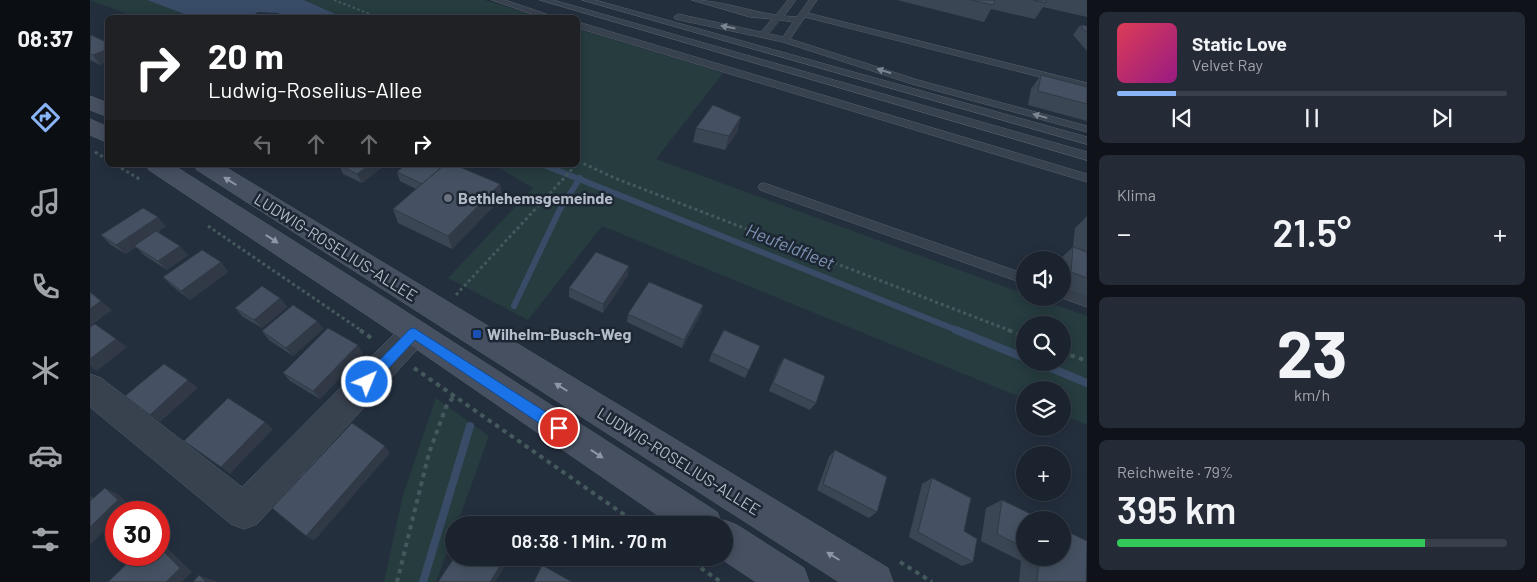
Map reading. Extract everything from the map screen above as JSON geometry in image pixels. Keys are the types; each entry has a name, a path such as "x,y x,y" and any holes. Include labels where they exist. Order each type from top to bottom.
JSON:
{"main road":[{"path":"90,102 105,110"},
{"path":"90,126 105,134"},
{"name":"LUDWIG-ROSELIUS-ALLEE","path":"160,167 690,516"},
{"name":"LUDWIG-ROSELIUS-ALLEE","path":"208,167 874,582"},
{"path":"733,545 778,579"}],"street":[{"path":"90,388 244,511 414,333"}],"lane":[{"path":"496,0 544,15"},
{"path":"544,0 1087,156"},
{"path":"587,0 764,34 915,82 1087,130"},
{"path":"587,0 1087,141"},
{"path":"696,0 750,14 780,16 803,14 1087,78"},
{"path":"764,34 792,0"},
{"path":"785,40 814,0"},
{"path":"803,14 1087,86"},
{"path":"580,25 1087,178"},
{"path":"764,187 1016,276"},
{"path":"1071,295 1087,301"}],"path":[{"path":"334,0 372,15"},
{"path":"90,149 105,158"},
{"path":"580,164 740,228 1016,334"},
{"path":"457,294 575,167"},
{"path":"1071,355 1087,361"},
{"path":"397,582 429,453 446,407 454,396"},
{"path":"698,566 721,582"}],"green space":[{"path":"90,0 147,0 187,15 130,15"},
{"path":"304,0 484,0 534,15 338,15"},
{"path":"580,30 723,73 656,159 1016,291 1016,306 1059,306 1087,316 1087,425 1071,418 1071,381 1016,381 1016,395 602,226 528,320 448,278 533,188 497,167 580,167"},
{"path":"436,398 489,436 460,516 445,516 445,558 436,582 384,582 403,495"}],"water":[{"path":"147,0 304,0 338,15 282,15 258,12 253,15 187,15"}],"building":[{"path":"971,0 995,0 993,5"},
{"path":"1033,0 1046,0 1046,3"},
{"path":"1080,25 1087,26 1087,33"},
{"path":"91,35 105,42 105,50 93,55 90,54"},
{"path":"1041,75 1087,87 1087,104 1038,91"},
{"path":"713,105 741,117 729,136 696,128"},
{"path":"344,167 366,167 357,174"},
{"path":"403,167 442,167 422,184 397,172"},
{"path":"442,167 460,167 500,184 448,236 393,209"},
{"path":"143,208 158,217 116,245 101,235"},
{"path":"156,231 180,246 158,261 134,246"},
{"path":"1073,247 1087,252 1087,278 1071,272"},
{"path":"202,250 221,262 181,291 163,277"},
{"path":"596,252 629,266 603,304 569,288"},
{"path":"649,282 703,305 684,340 628,314"},
{"path":"262,286 280,298 254,320 235,308"},
{"path":"90,292 101,301 90,309"},
{"path":"293,305 317,321 286,348 262,331"},
{"path":"95,324 116,339 90,359 90,327"},
{"path":"328,328 358,345 313,391 283,373"},
{"path":"724,330 760,346 749,370 712,353"},
{"path":"784,358 825,376 816,403 773,383"},
{"path":"164,364 188,380 150,415 125,396"},
{"path":"228,398 265,422 221,467 184,441"},
{"path":"352,423 385,446 306,536 272,508"},
{"path":"835,450 887,477 877,512 823,484"},
{"path":"932,478 971,498 964,531 977,539 973,562 918,532"},
{"path":"105,488 118,500 105,501 105,513 90,527 90,501"},
{"path":"1002,500 1025,511 1016,511 1016,544 997,534"},
{"path":"1071,533 1087,541 1086,582 1037,582 1038,566 1071,566"},
{"path":"170,558 180,568 166,582 108,582 125,566 170,566"},
{"path":"449,566 500,566 490,582 438,582"},
{"path":"542,566 544,566 572,582 534,582"},
{"path":"199,575 206,582 193,582"}],"waterway":[{"name":"Heufeldfleet","path":"549,167 579,179"},
{"path":"514,306 559,211 579,179"},
{"name":"Heufeldfleet","path":"579,179 959,331"},
{"name":"Heufeldfleet","path":"956,330 1016,354"},
{"name":"Heufeldfleet","path":"1058,371 1087,383"},
{"path":"423,582 470,426"}],"place":[{"name":"Bethlehemsgemeinde","path":"448,198"},
{"name":"Wilhelm-Busch-Weg","path":"477,334"}],"route":[{"path":"367,382 414,333 559,428"}]}
